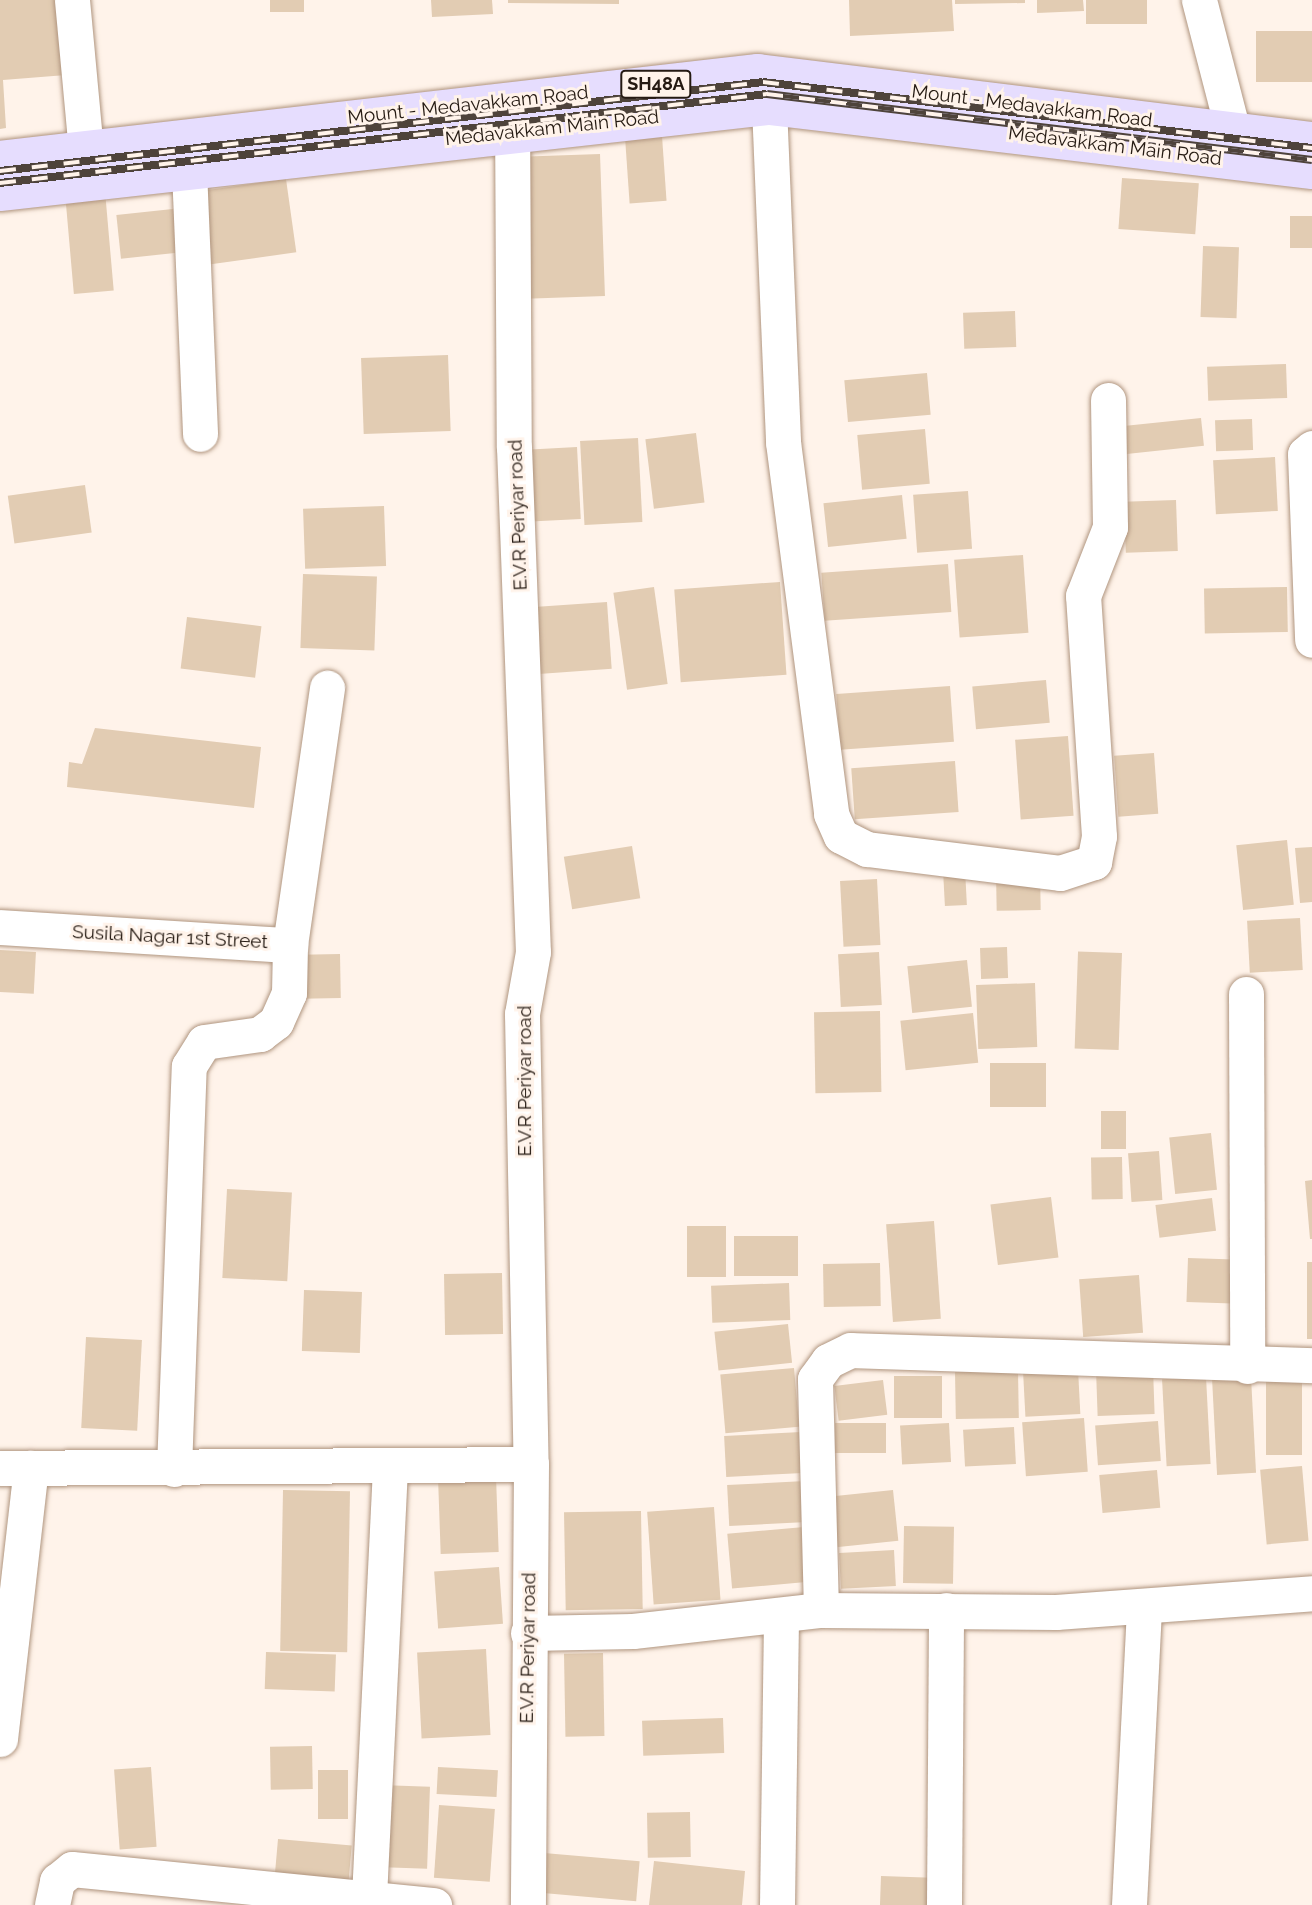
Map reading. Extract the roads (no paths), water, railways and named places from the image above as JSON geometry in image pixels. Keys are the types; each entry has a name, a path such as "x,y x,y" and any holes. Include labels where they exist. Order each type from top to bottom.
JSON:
{"main road":[{"name":"Mount - Medavakkam Road","path":"0,160 86,150 513,116 758,73 1312,141"},
{"name":"Medavakkam Main Road","path":"0,192 189,170 513,116 769,106 1312,170"}],"street":[{"path":"72,0 86,150"},
{"path":"1199,0 1233,131"},
{"path":"769,106 783,442 831,814 841,836 867,849 1060,873 1094,862 1099,836 1083,596 1110,527 1108,400"},
{"name":"E.V.R Periyar road","path":"513,116 514,447 534,952 522,1014 531,1464 528,1905"},
{"path":"189,170 200,434"},
{"path":"1312,448 1305,454 1312,640"},
{"name":"Susila Nagar 1st Street","path":"0,927 290,945 327,688"},
{"path":"174,1469 189,1066 204,1042 260,1034 276,1022 289,993 290,945"},
{"path":"1246,994 1247,1366"},
{"path":"821,1609 814,1378 828,1361 851,1350 1247,1366 1312,1365"},
{"path":"0,1739 16,1468 174,1469 531,1464"},
{"path":"369,1897 390,1467"},
{"path":"528,1633 633,1631 781,1617 821,1609 946,1610 1144,1606 1312,1593"},
{"path":"1129,1905 1144,1606"},
{"path":"944,1905 946,1610"},
{"path":"778,1905 781,1617"},
{"path":"55,1893 72,1869 125,1870 309,1898 369,1897 434,1905"}],"railway":[{"path":"0,171 763,82 1312,148"},
{"path":"0,183 767,94 1312,160"}]}
